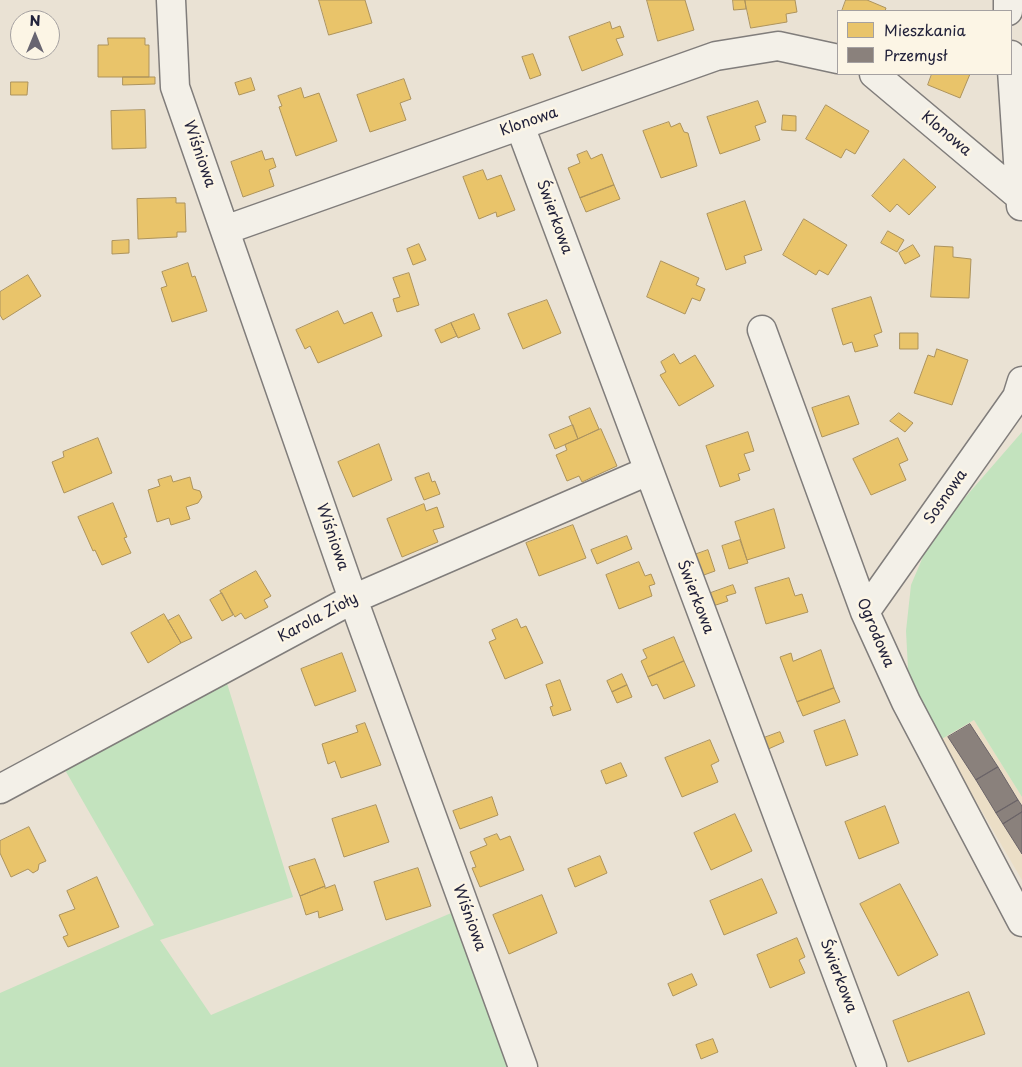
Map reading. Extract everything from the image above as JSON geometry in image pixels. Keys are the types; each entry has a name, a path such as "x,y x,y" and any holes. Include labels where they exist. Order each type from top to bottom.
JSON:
{"street":[{"name":"Wiśniowa","path":"171,0 175,87 353,598 523,1067"},
{"name":"Klonowa","path":"225,230 716,56 778,46 837,59"},
{"path":"1012,72 1020,204"},
{"name":"Klonowa","path":"875,75 1020,204"},
{"name":"Świerkowa","path":"520,126 872,1067"},
{"name":"Ogrodowa","path":"762,330 865,612 906,702 1022,922"},
{"name":"Sosnowa","path":"865,612 1017,397 1022,381"},
{"name":"Karola Zioły","path":"0,788 353,598 648,471"}],"shaded area":[{"path":"974,720 1022,797 1022,880 940,740"}],"green space":[{"path":"1022,432 1022,797 974,720 940,740 923,711 908,669 906,631 911,585 925,552 942,524"},
{"path":"226,680 293,897 160,940 211,1015 456,911 512,1067 0,1067 0,993 154,925 65,770"}],"building: Mieszkania":[{"path":"319,0 365,0 372,23 329,35"},
{"path":"647,0 685,0 694,30 658,41"},
{"path":"733,0 745,0 746,9 734,10"},
{"path":"745,0 795,0 797,12 786,14 787,22 751,28"},
{"path":"846,0 867,0 886,8 885,10 842,10"},
{"path":"610,22 612,29 620,26 624,37 616,39 623,55 582,71 569,37"},
{"path":"108,38 145,38 145,45 149,45 149,77 98,77 98,45 108,45"},
{"path":"533,54 541,75 530,79 522,57"},
{"path":"932,75 970,75 960,98 928,85"},
{"path":"123,77 155,77 155,84 123,85"},
{"path":"251,78 255,90 239,95 235,83"},
{"path":"404,79 411,99 400,103 406,120 370,132 357,95"},
{"path":"11,82 28,82 27,95 11,95"},
{"path":"301,88 304,98 319,93 337,141 296,156 279,107 282,106 278,96"},
{"path":"758,101 766,122 755,126 760,140 720,154 707,117"},
{"path":"826,105 869,131 855,154 846,149 841,158 806,139"},
{"path":"145,110 146,148 112,149 111,111"},
{"path":"783,115 796,116 796,131 782,130"},
{"path":"669,122 671,127 680,123 684,132 688,133 697,166 661,178 643,131"},
{"path":"262,151 265,160 273,158 276,167 269,170 274,186 243,197 231,162"},
{"path":"587,151 591,159 602,154 614,185 580,198 568,168 580,163 577,155"},
{"path":"904,159 936,187 909,215 897,204 890,212 872,196"},
{"path":"483,170 487,180 501,175 515,210 497,217 496,212 479,219 463,177"},
{"path":"614,185 620,199 586,212 580,198"},
{"path":"176,198 176,203 185,203 186,232 177,232 177,237 138,239 137,199"},
{"path":"745,201 762,250 744,256 746,263 726,270 707,214"},
{"path":"804,219 847,245 828,275 819,270 816,275 783,255"},
{"path":"888,231 904,240 897,252 881,243"},
{"path":"129,240 129,253 112,254 112,241"},
{"path":"419,244 426,260 413,265 407,249"},
{"path":"913,245 920,256 905,264 899,253"},
{"path":"935,246 953,247 953,257 971,259 969,298 931,297"},
{"path":"661,261 699,278 696,285 705,289 700,301 692,298 685,314 647,297"},
{"path":"188,263 192,277 195,276 207,311 172,322 161,288 167,286 162,272"},
{"path":"409,273 419,305 397,312 393,299 400,297 393,278"},
{"path":"28,275 41,296 3,320 0,315 0,292"},
{"path":"871,297 882,332 874,335 878,346 855,352 852,342 843,345 832,309"},
{"path":"547,300 561,333 523,349 508,314"},
{"path":"338,311 344,324 372,312 382,336 318,363 310,346 305,349 296,330"},
{"path":"474,314 480,329 458,338 451,323"},
{"path":"451,323 457,336 441,343 435,330"},
{"path":"900,333 918,333 918,349 900,349"},
{"path":"937,349 968,360 952,405 914,393 928,355 934,357"},
{"path":"674,354 680,364 695,355 714,386 679,406 660,375 666,372 661,362"},
{"path":"849,396 859,424 822,437 812,408"},
{"path":"590,408 599,429 578,439 569,417"},
{"path":"899,413 913,423 905,432 890,421"},
{"path":"573,425 578,439 555,449 549,435"},
{"path":"601,429 617,466 582,482 579,476 567,481 556,455 567,450 565,445"},
{"path":"748,432 754,451 744,454 750,470 738,474 740,480 720,487 706,446"},
{"path":"98,438 112,473 64,493 52,462 64,457 63,452"},
{"path":"898,438 908,460 899,464 906,480 871,495 853,459"},
{"path":"379,444 392,480 353,497 338,462"},
{"path":"429,473 432,482 435,481 440,494 424,500 415,478"},
{"path":"171,476 173,482 190,477 193,489 200,491 202,497 198,503 186,507 190,519 171,525 169,518 157,522 148,490 160,486 158,480"},
{"path":"113,503 127,537 124,538 131,553 102,565 95,550 93,551 78,517"},
{"path":"424,504 426,511 437,507 444,527 433,530 438,542 402,557 387,519"},
{"path":"774,509 785,548 747,560 735,522"},
{"path":"573,525 586,558 539,576 526,543"},
{"path":"627,536 632,549 597,564 591,550"},
{"path":"740,540 748,563 729,569 722,546"},
{"path":"708,550 715,571 701,576 694,555"},
{"path":"639,562 645,576 651,574 655,584 649,586 652,596 619,609 606,575"},
{"path":"256,571 271,596 264,600 268,607 245,619 241,613 235,617 220,591"},
{"path":"789,578 795,596 802,594 808,612 766,624 755,588"},
{"path":"733,585 736,593 726,596 728,601 713,606 708,594"},
{"path":"222,593 233,615 222,621 210,600"},
{"path":"164,614 181,643 148,663 131,633"},
{"path":"179,615 192,638 181,643 168,621"},
{"path":"517,619 521,628 526,626 543,663 505,679 489,642 496,639 492,630"},
{"path":"674,637 684,661 648,677 641,661 647,658 643,650"},
{"path":"821,650 834,688 797,702 780,657 791,653 793,661"},
{"path":"342,653 356,691 315,706 301,669"},
{"path":"684,661 695,686 664,699 657,684 652,686 648,677"},
{"path":"622,674 627,685 612,692 607,681"},
{"path":"560,680 571,710 553,716 550,707 553,706 546,685"},
{"path":"627,685 632,697 617,703 612,692"},
{"path":"834,688 840,702 803,716 797,702"},
{"path":"845,720 858,755 826,766 814,731"},
{"path":"365,723 381,765 341,778 335,761 328,764 322,744 358,732 356,726"},
{"path":"780,732 784,742 766,750 761,739"},
{"path":"710,740 719,761 711,765 718,782 682,797 665,758"},
{"path":"621,763 627,776 606,784 601,771"},
{"path":"492,797 498,815 460,829 453,811"},
{"path":"376,805 389,842 344,857 332,819"},
{"path":"885,806 899,843 859,859 845,822"},
{"path":"735,814 752,851 711,870 694,833"},
{"path":"29,827 46,861 39,864 38,870 33,873 28,869 11,877 0,853 0,841"},
{"path":"497,834 500,840 510,836 524,870 480,887 472,868 476,867 470,852 487,845 484,839"},
{"path":"600,856 607,873 575,887 568,869"},
{"path":"315,859 325,886 300,896 289,867"},
{"path":"418,868 431,906 386,920 374,882"},
{"path":"97,877 119,927 68,947 63,937 68,935 59,915 75,909 67,891"},
{"path":"762,879 777,913 724,935 710,901"},
{"path":"900,884 938,955 898,976 860,904"},
{"path":"335,885 343,910 319,918 318,911 306,915 300,896 325,886 325,888"},
{"path":"542,895 557,933 509,954 493,915"},
{"path":"797,938 805,957 799,960 805,973 770,988 757,955"},
{"path":"692,974 697,985 673,996 668,984"},
{"path":"969,992 985,1034 908,1062 893,1021"},
{"path":"713,1039 718,1052 701,1059 696,1045"}],"building: Przemysł":[{"path":"970,724 998,767 976,780 948,737"},
{"path":"998,767 1018,800 996,813 976,780"},
{"path":"1018,800 1022,806 1022,812 1003,824 996,813"},
{"path":"1022,812 1022,854 1003,824"}]}
